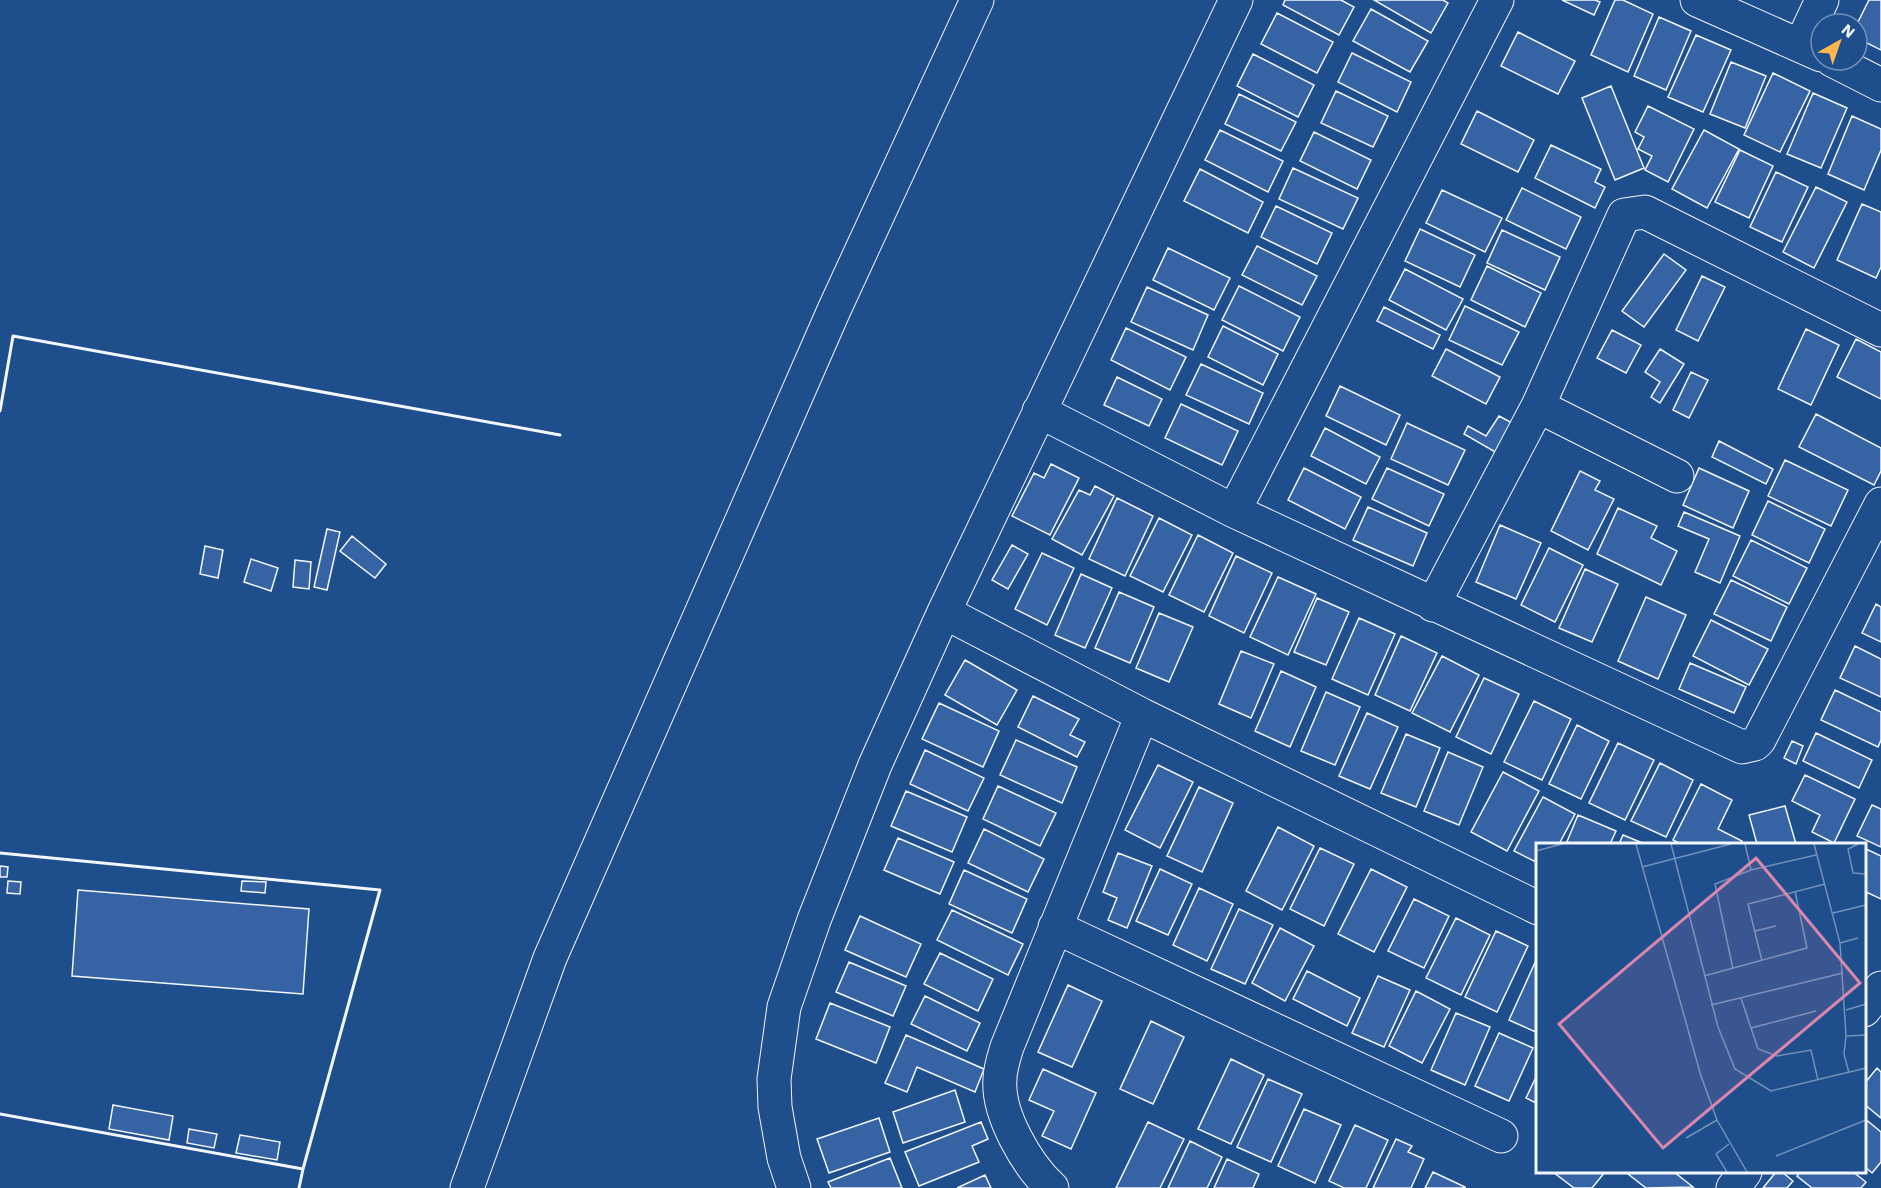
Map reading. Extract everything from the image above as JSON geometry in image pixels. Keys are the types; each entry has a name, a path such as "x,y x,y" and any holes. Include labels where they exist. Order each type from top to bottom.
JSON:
{"street":[{"path":"467,1188 550,957 834,310 977,0"},
{"path":"794,1188 784,1158 775,1107 774,1079 784,1006 814,920 875,765 944,612 1236,0"},
{"path":"1233,511 1497,0"},
{"path":"1697,0 1809,49"},
{"path":"1856,72 1881,85"},
{"path":"1433,604 1538,406 1624,215 1644,212 1881,330"},
{"path":"1538,406 1677,476"},
{"path":"1039,411 1233,511 1742,747 1755,744 1773,716 1881,504"},
{"path":"944,612 1142,715 1536,907"},
{"path":"1052,1188 1030,1162 1015,1137 1003,1106 999,1080 1007,1047 1142,715"},
{"path":"1055,927 1501,1136"},
{"path":"1866,1007 1881,988"},
{"path":"1733,1188 1744,1173"}],"building":[{"path":"1285,0 1341,0 1354,7 1339,35 1283,5"},
{"path":"1374,0 1443,0 1448,3 1431,33"},
{"path":"1562,0 1595,0 1600,2 1594,15"},
{"path":"1615,0 1623,0 1653,14 1628,72 1591,55"},
{"path":"1869,0 1881,0 1881,50 1869,44 1869,12 1863,12"},
{"path":"1371,9 1428,41 1410,72 1353,41"},
{"path":"1277,13 1333,42 1317,73 1261,44"},
{"path":"1659,17 1691,31 1666,90 1634,76"},
{"path":"1518,32 1575,61 1558,94 1501,66"},
{"path":"1696,35 1731,50 1703,112 1668,97"},
{"path":"1352,53 1411,82 1397,112 1338,82"},
{"path":"1253,54 1314,85 1298,117 1237,86"},
{"path":"1731,62 1766,76 1745,128 1710,114"},
{"path":"1773,73 1810,91 1780,152 1744,135"},
{"path":"1611,86 1644,168 1615,180 1582,98"},
{"path":"1336,91 1388,116 1373,147 1321,123"},
{"path":"1813,93 1847,108 1821,168 1787,154"},
{"path":"1239,94 1296,122 1281,151 1225,124"},
{"path":"1648,106 1694,129 1668,182 1645,170 1652,156 1638,149 1644,137 1635,132"},
{"path":"1477,111 1534,140 1518,172 1461,144"},
{"path":"1852,116 1881,129 1881,150 1864,190 1828,174"},
{"path":"1220,130 1283,161 1268,192 1205,160"},
{"path":"1704,130 1739,149 1707,208 1672,189"},
{"path":"1314,132 1371,160 1357,189 1300,161"},
{"path":"1551,145 1601,169 1595,182 1605,187 1595,208 1535,178"},
{"path":"1740,150 1773,166 1749,218 1715,202"},
{"path":"1293,168 1358,198 1343,229 1279,199"},
{"path":"1200,169 1263,202 1248,233 1184,201"},
{"path":"1776,172 1808,187 1782,242 1750,227"},
{"path":"1816,187 1847,202 1814,268 1783,252"},
{"path":"1522,188 1581,217 1566,249 1506,220"},
{"path":"1442,190 1502,218 1485,252 1426,223"},
{"path":"1862,204 1881,212 1881,267 1876,278 1837,260"},
{"path":"1276,206 1332,233 1317,264 1261,237"},
{"path":"1420,229 1475,255 1460,287 1405,261"},
{"path":"1502,230 1560,257 1545,290 1487,263"},
{"path":"1257,246 1317,276 1302,305 1242,275"},
{"path":"1168,248 1230,278 1214,310 1153,280"},
{"path":"1664,254 1686,270 1644,327 1622,311"},
{"path":"1487,266 1541,293 1525,327 1471,300"},
{"path":"1405,269 1463,299 1446,330 1389,300"},
{"path":"1702,276 1725,287 1698,341 1676,330"},
{"path":"1239,286 1300,317 1283,351 1222,320"},
{"path":"1147,287 1208,315 1193,350 1131,322"},
{"path":"1465,306 1519,332 1502,365 1449,340"},
{"path":"1384,307 1440,335 1433,349 1377,321"},
{"path":"1223,326 1278,354 1263,385 1208,357"},
{"path":"1126,328 1186,357 1170,390 1111,360"},
{"path":"1806,329 1839,345 1811,405 1778,389"},
{"path":"1612,330 1641,345 1626,373 1597,358"},
{"path":"1856,339 1881,352 1881,399 1837,377"},
{"path":"1446,349 1500,377 1486,404 1432,376"},
{"path":"1660,349 1684,364 1660,403 1651,397 1660,382 1645,372"},
{"path":"1201,364 1263,393 1249,424 1186,395"},
{"path":"1691,372 1708,380 1689,418 1673,410"},
{"path":"1117,377 1162,399 1149,426 1104,405"},
{"path":"1340,386 1400,415 1386,445 1326,416"},
{"path":"1181,404 1238,431 1222,465 1165,438"},
{"path":"1816,414 1881,448 1881,471 1874,485 1799,447"},
{"path":"1499,416 1514,424 1497,453 1464,434 1468,426 1486,436"},
{"path":"1407,423 1465,450 1448,485 1391,459"},
{"path":"1325,428 1380,457 1366,484 1311,456"},
{"path":"1719,441 1773,469 1766,484 1712,457"},
{"path":"1785,460 1848,490 1831,526 1768,496"},
{"path":"1051,464 1079,478 1050,535 1012,516 1034,473 1044,478"},
{"path":"1304,468 1361,497 1345,529 1288,500"},
{"path":"1387,468 1444,494 1429,526 1372,499"},
{"path":"1699,468 1749,491 1733,528 1683,505"},
{"path":"1580,471 1600,481 1595,490 1614,499 1588,550 1551,531"},
{"path":"1095,486 1114,496 1082,555 1052,539 1079,490 1090,495"},
{"path":"1117,498 1153,516 1125,576 1089,559"},
{"path":"1768,501 1825,529 1809,563 1752,535"},
{"path":"1368,507 1427,533 1413,566 1353,540"},
{"path":"1618,508 1657,526 1651,538 1677,551 1661,585 1597,554"},
{"path":"1684,512 1740,536 1720,583 1695,572 1709,539 1678,526"},
{"path":"1159,518 1192,535 1163,592 1130,576"},
{"path":"1500,525 1541,543 1516,599 1476,582"},
{"path":"327,529 340,532 327,590 314,587"},
{"path":"1198,535 1233,553 1204,612 1169,595"},
{"path":"352,536 386,564 375,578 340,551"},
{"path":"1751,540 1807,568 1789,604 1733,576"},
{"path":"1012,545 1028,554 1008,589 992,580"},
{"path":"205,546 223,550 218,578 200,574"},
{"path":"1549,548 1583,565 1555,622 1521,605"},
{"path":"1042,553 1074,568 1047,625 1015,609"},
{"path":"1236,556 1272,573 1244,633 1209,616"},
{"path":"251,559 278,568 271,591 244,582"},
{"path":"295,560 311,562 309,589 293,587"},
{"path":"1585,569 1618,584 1592,642 1559,628"},
{"path":"1081,574 1112,588 1085,648 1055,635"},
{"path":"1278,577 1316,594 1288,655 1250,637"},
{"path":"1731,580 1787,607 1771,641 1714,614"},
{"path":"1119,592 1154,607 1130,663 1095,648"},
{"path":"1646,597 1686,615 1658,679 1618,661"},
{"path":"1317,598 1349,612 1326,665 1294,652"},
{"path":"1876,604 1881,607 1881,642 1862,633"},
{"path":"1159,613 1193,627 1169,682 1136,668"},
{"path":"1359,618 1395,634 1368,695 1332,679"},
{"path":"1711,620 1768,649 1749,685 1693,656"},
{"path":"1401,636 1437,653 1410,711 1375,695"},
{"path":"1855,646 1881,659 1881,697 1840,678"},
{"path":"1241,651 1274,664 1251,718 1219,704"},
{"path":"1442,656 1479,675 1450,732 1412,713"},
{"path":"965,660 1017,690 997,725 945,695"},
{"path":"1690,663 1746,687 1734,713 1679,689"},
{"path":"1281,671 1316,687 1290,747 1255,731"},
{"path":"1484,678 1519,694 1491,754 1456,737"},
{"path":"1835,690 1881,712 1881,740 1878,747 1821,720"},
{"path":"1326,692 1360,707 1335,765 1301,751"},
{"path":"1033,696 1079,719 1070,735 1085,742 1077,757 1018,727"},
{"path":"1534,701 1571,719 1542,780 1504,762"},
{"path":"939,703 999,731 983,767 922,739"},
{"path":"1367,713 1398,727 1370,789 1339,776"},
{"path":"1577,725 1609,741 1581,799 1549,784"},
{"path":"1816,733 1872,760 1859,788 1803,761"},
{"path":"1406,734 1440,748 1416,807 1381,793"},
{"path":"1016,740 1077,767 1062,803 1000,775"},
{"path":"1792,741 1803,746 1796,764 1784,758"},
{"path":"1618,743 1654,760 1625,820 1589,803"},
{"path":"925,750 984,778 968,811 910,784"},
{"path":"1448,752 1483,767 1459,825 1424,811"},
{"path":"1660,763 1693,780 1666,837 1631,821"},
{"path":"1158,765 1193,782 1160,848 1125,830"},
{"path":"1503,772 1539,791 1507,851 1471,832"},
{"path":"1805,775 1855,799 1834,843 1812,832 1820,815 1792,801"},
{"path":"1701,784 1732,800 1718,829 1742,841 1741,843 1679,843 1673,840"},
{"path":"998,786 1056,813 1040,846 983,819"},
{"path":"1199,787 1233,803 1202,872 1167,856"},
{"path":"906,791 967,817 952,852 891,826"},
{"path":"1543,797 1575,814 1560,843 1536,843 1536,862 1514,851"},
{"path":"1872,805 1881,809 1881,847 1857,836"},
{"path":"1785,806 1796,843 1757,843 1749,815"},
{"path":"1578,815 1616,831 1610,843 1566,843"},
{"path":"1278,827 1314,846 1282,910 1246,891"},
{"path":"984,829 1044,859 1028,892 968,863"},
{"path":"1623,835 1643,843 1619,843"},
{"path":"898,838 954,862 940,894 884,870"},
{"path":"1320,848 1354,864 1324,926 1290,909"},
{"path":"1866,849 1881,856 1881,899 1866,892"},
{"path":"1118,853 1152,866 1127,928 1108,920 1117,898 1103,892"},
{"path":"0,866 8,867 7,877 0,877"},
{"path":"1160,869 1192,884 1168,935 1136,921"},
{"path":"1371,869 1407,887 1374,952 1338,934"},
{"path":"964,870 1027,899 1012,933 949,904"},
{"path":"8,881 21,882 20,894 7,893"},
{"path":"242,881 266,882 265,893 241,891"},
{"path":"1199,888 1233,904 1207,961 1173,945"},
{"path":"78,890 309,909 303,994 72,976"},
{"path":"1414,899 1449,916 1424,968 1388,951"},
{"path":"1239,909 1273,925 1245,984 1211,969"},
{"path":"952,910 1023,944 1008,975 937,940"},
{"path":"860,916 921,944 906,977 845,950"},
{"path":"1456,918 1490,935 1461,995 1426,978"},
{"path":"1280,928 1314,946 1285,1001 1252,983"},
{"path":"1496,931 1528,946 1497,1012 1465,997"},
{"path":"940,953 993,979 978,1011 924,984"},
{"path":"1536,960 1536,1032 1509,1020"},
{"path":"849,962 906,986 893,1016 836,992"},
{"path":"1307,971 1360,998 1347,1026 1293,999"},
{"path":"1378,976 1410,990 1384,1047 1352,1033"},
{"path":"1068,985 1102,1001 1072,1067 1038,1052"},
{"path":"1416,991 1450,1009 1422,1063 1389,1046"},
{"path":"925,996 980,1023 967,1051 911,1024"},
{"path":"830,1003 890,1027 876,1063 816,1039"},
{"path":"1456,1013 1490,1027 1465,1085 1431,1070"},
{"path":"1151,1021 1184,1037 1153,1104 1120,1089"},
{"path":"1499,1033 1533,1048 1509,1101 1475,1086"},
{"path":"906,1035 984,1069 975,1092 917,1067 907,1092 885,1083"},
{"path":"1231,1059 1264,1075 1231,1144 1198,1129"},
{"path":"1877,1068 1881,1072 1881,1118 1866,1106 1866,1082"},
{"path":"1043,1069 1096,1093 1071,1149 1042,1136 1054,1111 1029,1100"},
{"path":"1536,1077 1536,1103 1526,1098"},
{"path":"1268,1079 1302,1094 1271,1162 1237,1147"},
{"path":"955,1090 965,1122 903,1143 893,1112"},
{"path":"113,1105 173,1116 169,1140 109,1129"},
{"path":"1304,1109 1341,1125 1315,1183 1278,1166"},
{"path":"879,1118 890,1152 829,1173 817,1139"},
{"path":"1866,1120 1881,1132 1881,1162 1872,1173 1866,1168"},
{"path":"981,1122 988,1139 972,1146 979,1162 919,1186 905,1152"},
{"path":"1148,1122 1184,1139 1160,1188 1116,1188"},
{"path":"1355,1125 1388,1140 1366,1188 1344,1188 1329,1181"},
{"path":"189,1129 217,1134 214,1148 187,1143"},
{"path":"240,1135 280,1142 277,1160 236,1153"},
{"path":"1396,1139 1412,1146 1408,1152 1424,1159 1411,1188 1373,1188"},
{"path":"1190,1141 1222,1157 1207,1188 1168,1188"},
{"path":"890,1158 902,1188 831,1188 828,1182"},
{"path":"1227,1159 1259,1174 1253,1188 1214,1188"},
{"path":"1433,1172 1465,1187 1465,1188 1425,1188"},
{"path":"1554,1173 1604,1173 1592,1188 1574,1188"},
{"path":"1675,1173 1693,1187 1646,1188 1628,1174"},
{"path":"1775,1173 1783,1173 1793,1181 1787,1188 1763,1188"},
{"path":"1799,1173 1854,1173 1866,1182 1861,1188 1812,1188 1797,1176"},
{"path":"985,1175 991,1188 957,1188"}],"wall":[{"path":"0,411 13,336 560,435"},
{"path":"0,853 380,890 303,1169"},
{"path":"0,1114 303,1169 299,1188"}]}
